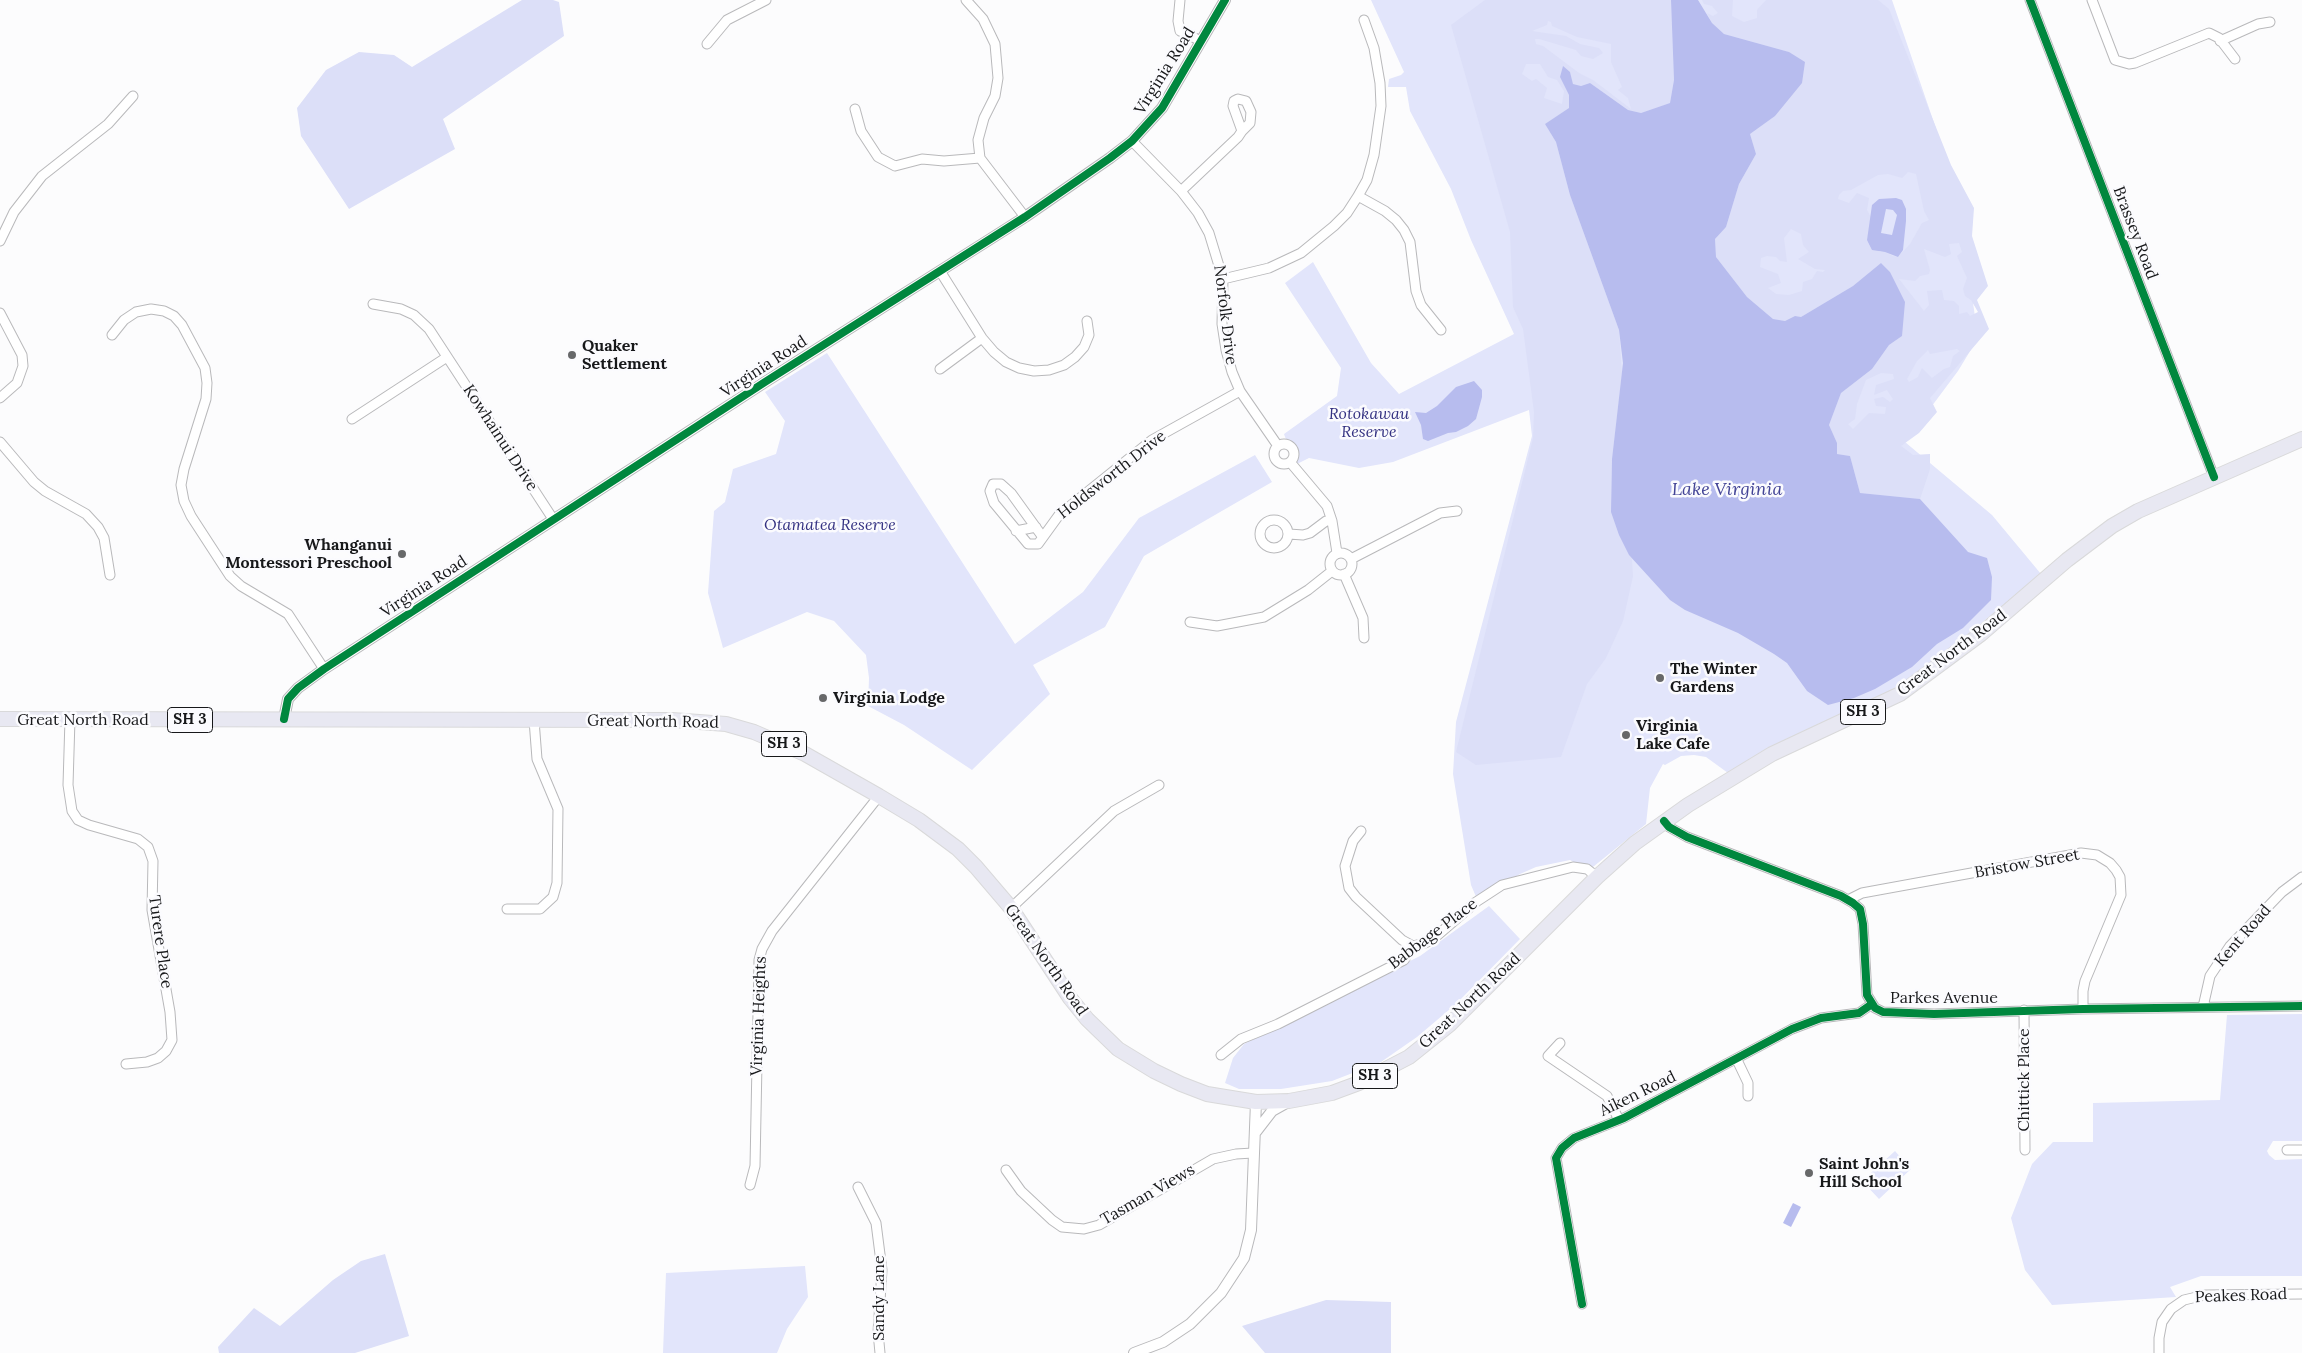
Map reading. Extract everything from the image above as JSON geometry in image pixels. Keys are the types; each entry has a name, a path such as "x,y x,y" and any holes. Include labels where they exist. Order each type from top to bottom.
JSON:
{"highway":[{"name":"Great North Road","path":"0,719 672,720 726,724 754,732 788,746 879,796 919,820 958,849 1011,908 1070,998 1087,1019 1118,1049 1154,1071 1207,1094 1256,1102 1289,1101 1332,1093 1350,1087 1386,1071 1409,1057 1450,1024 1597,878 1635,843 1664,821 1772,754 1900,694 1981,634 2067,560 2112,526 2138,511 2214,476 2302,439"}],"street":[{"path":"707,44 728,20 766,0"},
{"path":"966,0 983,19 995,44 998,78 995,96 984,118 978,140 980,158 1025,217"},
{"name":"Virginia Road","path":"1180,0 1178,22 1180,31 1201,41"},
{"name":"Virginia Road","path":"284,720 288,699 298,688 324,669 553,519 1084,178 1132,141 1162,108 1225,0"},
{"name":"Brassey Road","path":"2030,0 2214,476"},
{"path":"2092,0 2115,60 2129,64 2209,34 2220,40 2235,59"},
{"path":"1223,279 1251,274 1269,268 1301,253 1347,213 1367,180 1374,155 1380,106 1380,83 1374,48 1364,20"},
{"path":"2220,40 2258,24 2270,22"},
{"path":"0,241 14,212 42,176 108,124 133,96"},
{"path":"854,109 861,130 878,157 895,166 922,159 944,161 980,158"},
{"path":"1181,191 1242,131"},
{"name":"Norfolk Drive","path":"1132,141 1181,191 1198,213 1209,233 1223,279 1222,324 1232,372 1240,391 1278,446 1274,451 1277,461 1283,464 1290,462 1324,499 1332,520 1338,553"},
{"path":"1358,196 1396,220 1404,230 1410,242 1416,290 1421,305 1441,330"},
{"path":"940,271 982,338 1000,357 1019,368 1034,371 1048,370 1064,365 1084,347 1089,335 1087,321"},
{"name":"Kowhainui Drive","path":"373,304 401,309 414,315 430,329 553,519"},
{"path":"112,335 124,320 136,312 164,311 174,316 182,324 205,368 207,383 206,400 184,468 181,485 184,501 191,516 230,576 248,591 274,604 288,614 324,669"},
{"path":"0,313 22,355 23,366 16,384 0,398"},
{"path":"940,369 982,338"},
{"path":"352,419 447,357"},
{"name":"Holdsworth Drive","path":"1042,536 1058,515 1152,440 1240,391"},
{"path":"0,442 34,482 45,491 86,514 98,527 104,538 110,575"},
{"path":"993,484 1001,484 1011,493 1036,527 1042,536 1038,544 1028,544 994,503 990,491 993,484"},
{"path":"1351,559 1440,513 1457,511"},
{"path":"1289,534 1304,535 1332,520"},
{"path":"1016,531 1036,527"},
{"path":"1338,553 1344,553 1351,559 1351,568 1344,574 1332,571 1330,562 1338,553"},
{"path":"1190,622 1217,626 1264,617 1308,590 1332,571"},
{"path":"1344,574 1363,618 1364,638"},
{"name":"Turere Place","path":"70,719 68,785 72,811 78,820 89,826 138,839 148,847 153,860 152,904 170,1012 172,1040 166,1051 158,1058 147,1062 126,1064"},
{"path":"507,910 540,909 553,897 557,883 558,809 536,759 534,720"},
{"path":"1011,908 1114,811 1159,785"},
{"name":"Virginia Heights","path":"750,1185 755,1166 759,960 762,949 772,931 879,796"},
{"path":"1664,821 1677,832 1693,839 1848,900"},
{"path":"1360,831 1350,848 1345,866 1349,888 1356,897 1402,940 1413,946"},
{"name":"Bristow Street","path":"1848,900 1871,891 2081,854 2097,854 2116,870 2120,878 2121,895 2085,981 2083,1008"},
{"name":"Babbage Place","path":"1221,1055 1240,1039 1278,1024 1404,960 1413,946 1425,943 1433,938 1476,902 1502,885 1573,867 1587,869 1597,878"},
{"name":"Kent Road","path":"2203,1007 2210,976 2230,946 2282,892 2302,877"},
{"name":"Parkes Avenue","path":"1848,900 1860,910 1862,916 1866,990 1872,1004 1883,1012 1900,1014 2083,1008 2302,1006"},
{"name":"Aiken Road","path":"1582,1304 1556,1158 1562,1148 1574,1138 1618,1120 1806,1023 1820,1018 1852,1015 1872,1004"},
{"name":"Chittick Place","path":"2024,1010 2024,1150"},
{"path":"1560,1043 1548,1056 1607,1096 1618,1120"},
{"path":"1737,1060 1748,1083 1748,1096"},
{"path":"1254,1134 1272,1111 1289,1101"},
{"path":"1134,1353 1163,1342 1190,1324 1212,1304 1237,1270 1249,1246 1256,1102"},
{"path":"2286,1150 2302,1150"},
{"name":"Tasman Views","path":"1006,1170 1021,1191 1052,1220 1062,1226 1084,1229 1098,1225 1213,1159 1236,1154 1254,1153"},
{"name":"Sandy Lane","path":"858,1187 876,1223 882,1270 878,1332 880,1353"},
{"name":"Peakes Road","path":"2159,1353 2162,1322 2171,1309 2184,1300 2205,1295 2302,1294"}],"green space":[{"name":"Rotokawau Reserve","path":"1371,0 1892,0 1957,190 1978,338 1958,371 1905,442 1992,515 2041,574 1917,676 1844,715 1728,773 1706,757 1694,755 1681,756 1665,765 1663,764 1650,788 1646,824 1588,871 1570,860 1536,867 1477,899 1471,885 1453,774 1456,722 1532,436 1529,410 1393,462 1359,468 1309,458 1295,465 1284,434 1337,396 1341,368 1285,283 1313,262 1371,363 1399,394 1514,334 1471,240 1451,189 1410,111 1406,87 1388,87 1389,79 1404,72"},
{"name":"Otamatea Reserve","path":"827,353 1015,644 1083,592 1139,518 1255,455 1272,482 1144,556 1105,627 1033,665 1050,694 972,770 904,725 868,706 869,678 866,655 834,621 807,612 723,648 708,593 714,511 725,502 733,469 776,454 785,421 765,392"},
{"path":"1489,906 1520,939 1456,1004 1417,1037 1381,1062 1332,1081 1281,1089 1239,1089 1225,1083 1233,1058 1244,1044 1420,956"},
{"path":"2302,1014 2302,1141 2273,1141 2267,1151 2275,1160 2302,1159 2302,1276 2201,1276 2170,1287 2176,1297 2052,1305 2025,1270 2011,1218 2032,1164 2053,1142 2093,1142 2093,1103 2220,1100 2227,1015"},
{"path":"1895,1151 1911,1169 1879,1199 1862,1181"},
{"path":"805,1266 808,1297 787,1329 777,1353 663,1353 666,1273"}],"shaded area":[{"path":"522,0 553,0 559,2 564,36 443,119 455,149 349,209 301,136 297,108 326,70 359,52 394,55 412,67"},
{"path":"1485,0 1671,0 1674,80 1670,103 1641,113 1628,110 1590,83 1581,86 1573,84 1570,72 1560,77 1569,95 1569,108 1545,124 1556,142 1570,195 1619,330 1622,373 1612,459 1611,498 1629,555 1632,559 1633,576 1623,621 1606,658 1587,684 1561,757 1476,765 1456,752 1533,438 1534,412 1523,329 1513,307 1510,232 1451,25","holes":["1548,21 1551,22 1552,26 1577,37 1611,44 1611,62 1622,87 1618,90 1628,98 1631,109 1593,80 1579,73 1543,46 1536,44 1535,39 1539,39 1576,50 1581,56 1593,59 1603,53 1599,48 1580,44 1566,36 1532,31 1547,25","1526,64 1540,64 1548,77 1557,80 1564,91 1562,104 1544,98 1547,88 1536,79 1532,81 1522,74"]},
{"path":"1702,0 1733,0 1732,16 1744,22 1757,18 1757,10 1766,0 1878,0 1889,9 1951,165 1974,208 1972,236 1988,286 1977,300 1989,329 1930,398 1937,412 1919,433 1901,446 1913,455 1930,454 1930,469 1920,499 1860,493 1850,456 1837,454 1837,443 1829,425 1841,393 1872,369 1889,345 1902,336 1895,286 1890,272 1881,263 1853,286 1801,317 1795,316 1785,321 1773,319 1747,297 1716,257 1715,239 1726,227 1739,184 1756,154 1750,134 1775,116 1805,63 1789,52 1724,34 1712,23 1707,13 1713,16 1718,13 1712,6 1704,4","holes":["1908,172 1916,174 1924,211 1929,220 1922,223 1910,244 1898,257 1880,252 1867,240 1872,219 1867,210 1869,198 1857,193 1849,203 1838,199 1843,191 1851,190 1878,175 1888,174 1902,178","1791,229 1801,234 1803,245 1809,252 1798,259 1815,269 1825,270 1823,272 1817,271 1812,279 1803,282 1802,291 1789,295 1776,294 1768,288 1781,283 1778,274 1760,267 1761,258 1767,256 1776,257 1780,261 1787,262 1784,238","1959,243 1962,252 1957,256 1967,278 1963,289 1965,296 1971,300 1978,312 1970,316 1967,312 1959,314 1959,306 1954,301 1944,300 1942,290 1927,291 1929,305 1924,311 1899,279 1915,281 1920,276 1929,274 1930,270 1924,249 1945,257 1951,254 1949,244","1957,349 1960,351 1953,356 1950,367 1932,378 1922,368 1918,377 1909,382 1907,379 1917,361 1928,350 1930,354","1881,373 1893,374 1894,379 1876,385 1874,395 1887,390 1893,399 1890,402 1883,397 1874,399 1876,406 1886,407 1885,414 1869,413 1853,429 1848,424 1855,419 1857,404 1866,380"]},
{"path":"385,1254 409,1336 355,1353 219,1353 218,1347 254,1308 280,1326 333,1280 361,1261"},
{"path":"1326,1300 1391,1302 1391,1353 1265,1353 1242,1326"}],"water":[{"name":"Lake Virginia","path":"1671,0 1698,0 1712,23 1724,34 1789,52 1805,62 1802,83 1775,116 1750,134 1756,154 1739,184 1726,227 1715,239 1716,257 1747,297 1773,319 1785,321 1795,316 1801,317 1853,286 1881,263 1890,272 1905,302 1902,336 1889,345 1872,369 1841,393 1829,425 1837,443 1837,454 1850,456 1860,493 1920,499 1968,552 1987,558 1992,577 1991,600 1963,628 1937,644 1912,667 1875,689 1854,698 1828,705 1807,691 1787,663 1774,654 1738,633 1685,610 1670,600 1629,555 1619,535 1611,512 1612,459 1623,363 1619,330 1570,195 1556,142 1545,124 1569,108 1569,95 1560,77 1563,66 1570,72 1573,84 1581,86 1590,83 1628,110 1641,113 1670,103 1674,80"},
{"path":"1896,198 1902,200 1906,209 1903,250 1898,257 1872,250 1867,240 1872,205 1879,199","holes":["1886,209 1893,210 1897,215 1892,235 1881,233"]},
{"path":"1474,381 1482,390 1476,419 1468,426 1456,432 1428,441 1423,439 1421,425 1415,412 1426,413 1437,406 1456,387"},
{"path":"1793,1203 1801,1207 1791,1227 1783,1223"}],"cycle path":[{"path":"284,719 288,699 298,688 324,669 765,382 1025,217 1110,158 1132,141 1162,108 1225,0"},
{"path":"2030,0 2214,477"},
{"path":"1664,821 1669,827 1687,837 1841,896 1860,909 1863,924 1867,995 1875,1008 1883,1012 1934,1014 2083,1009 2302,1006"},
{"path":"1582,1304 1556,1158 1562,1148 1574,1138 1624,1118 1792,1029 1821,1018 1859,1013 1872,1004"}],"place":[{"name":"Quaker Settlement","path":"572,355"},
{"name":"Whanganui Montessori Preschool","path":"402,554"},
{"name":"The Winter Gardens","path":"1660,678"},
{"name":"Virginia Lodge","path":"823,698"},
{"name":"Virginia Lake Cafe","path":"1626,735"},
{"name":"Saint John's Hill School","path":"1809,1173"}]}
